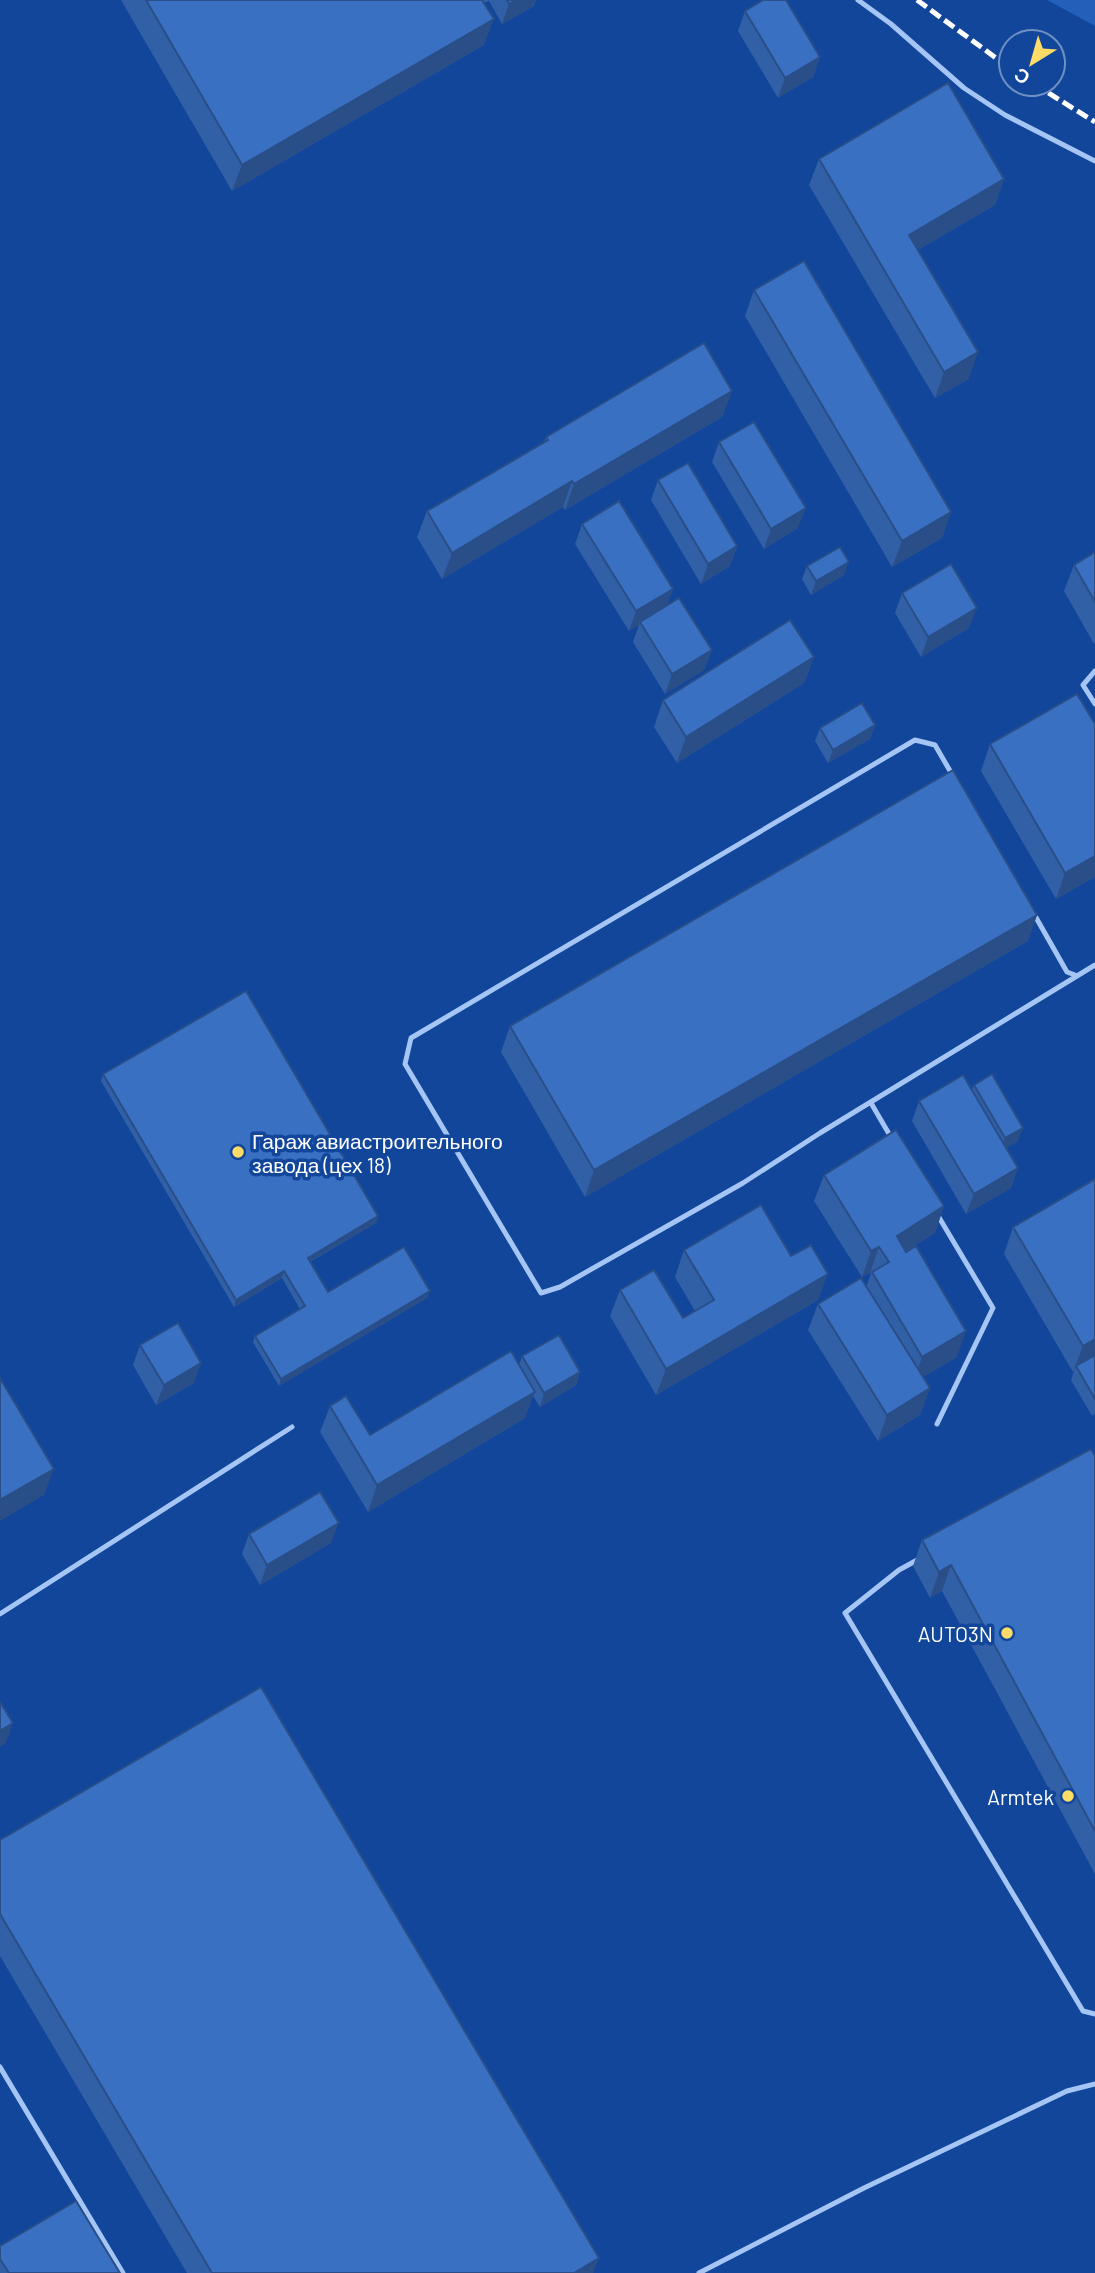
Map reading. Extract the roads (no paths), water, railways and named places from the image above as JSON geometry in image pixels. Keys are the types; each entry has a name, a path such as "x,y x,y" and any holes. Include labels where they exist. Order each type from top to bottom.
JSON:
{"lane":[{"path":"858,0 891,24 964,88 1005,114 1095,161"},
{"path":"1095,671 1083,685 1095,704"},
{"path":"956,781 935,745 915,740 411,1038 405,1064 541,1293 561,1287 720,1196 1095,965"},
{"path":"1032,913 1067,972 1075,975"},
{"path":"871,1102 898,1148"},
{"path":"932,1205 993,1308 937,1424"},
{"path":"0,1614 292,1427"},
{"path":"922,1557 899,1570 845,1613 1083,2011 1095,2014"},
{"path":"0,2067 124,2273"},
{"path":"699,2273 1067,2091 1095,2084"}],"railway":[{"path":"917,0 997,59"},
{"path":"1056,98 1095,122"}],"place":[{"name":"Гараж авиастроительного завода (цех 18)","path":"238,1152"},
{"name":"AUTO3N","path":"1007,1633"},
{"name":"Armtek","path":"1068,1796"}]}
